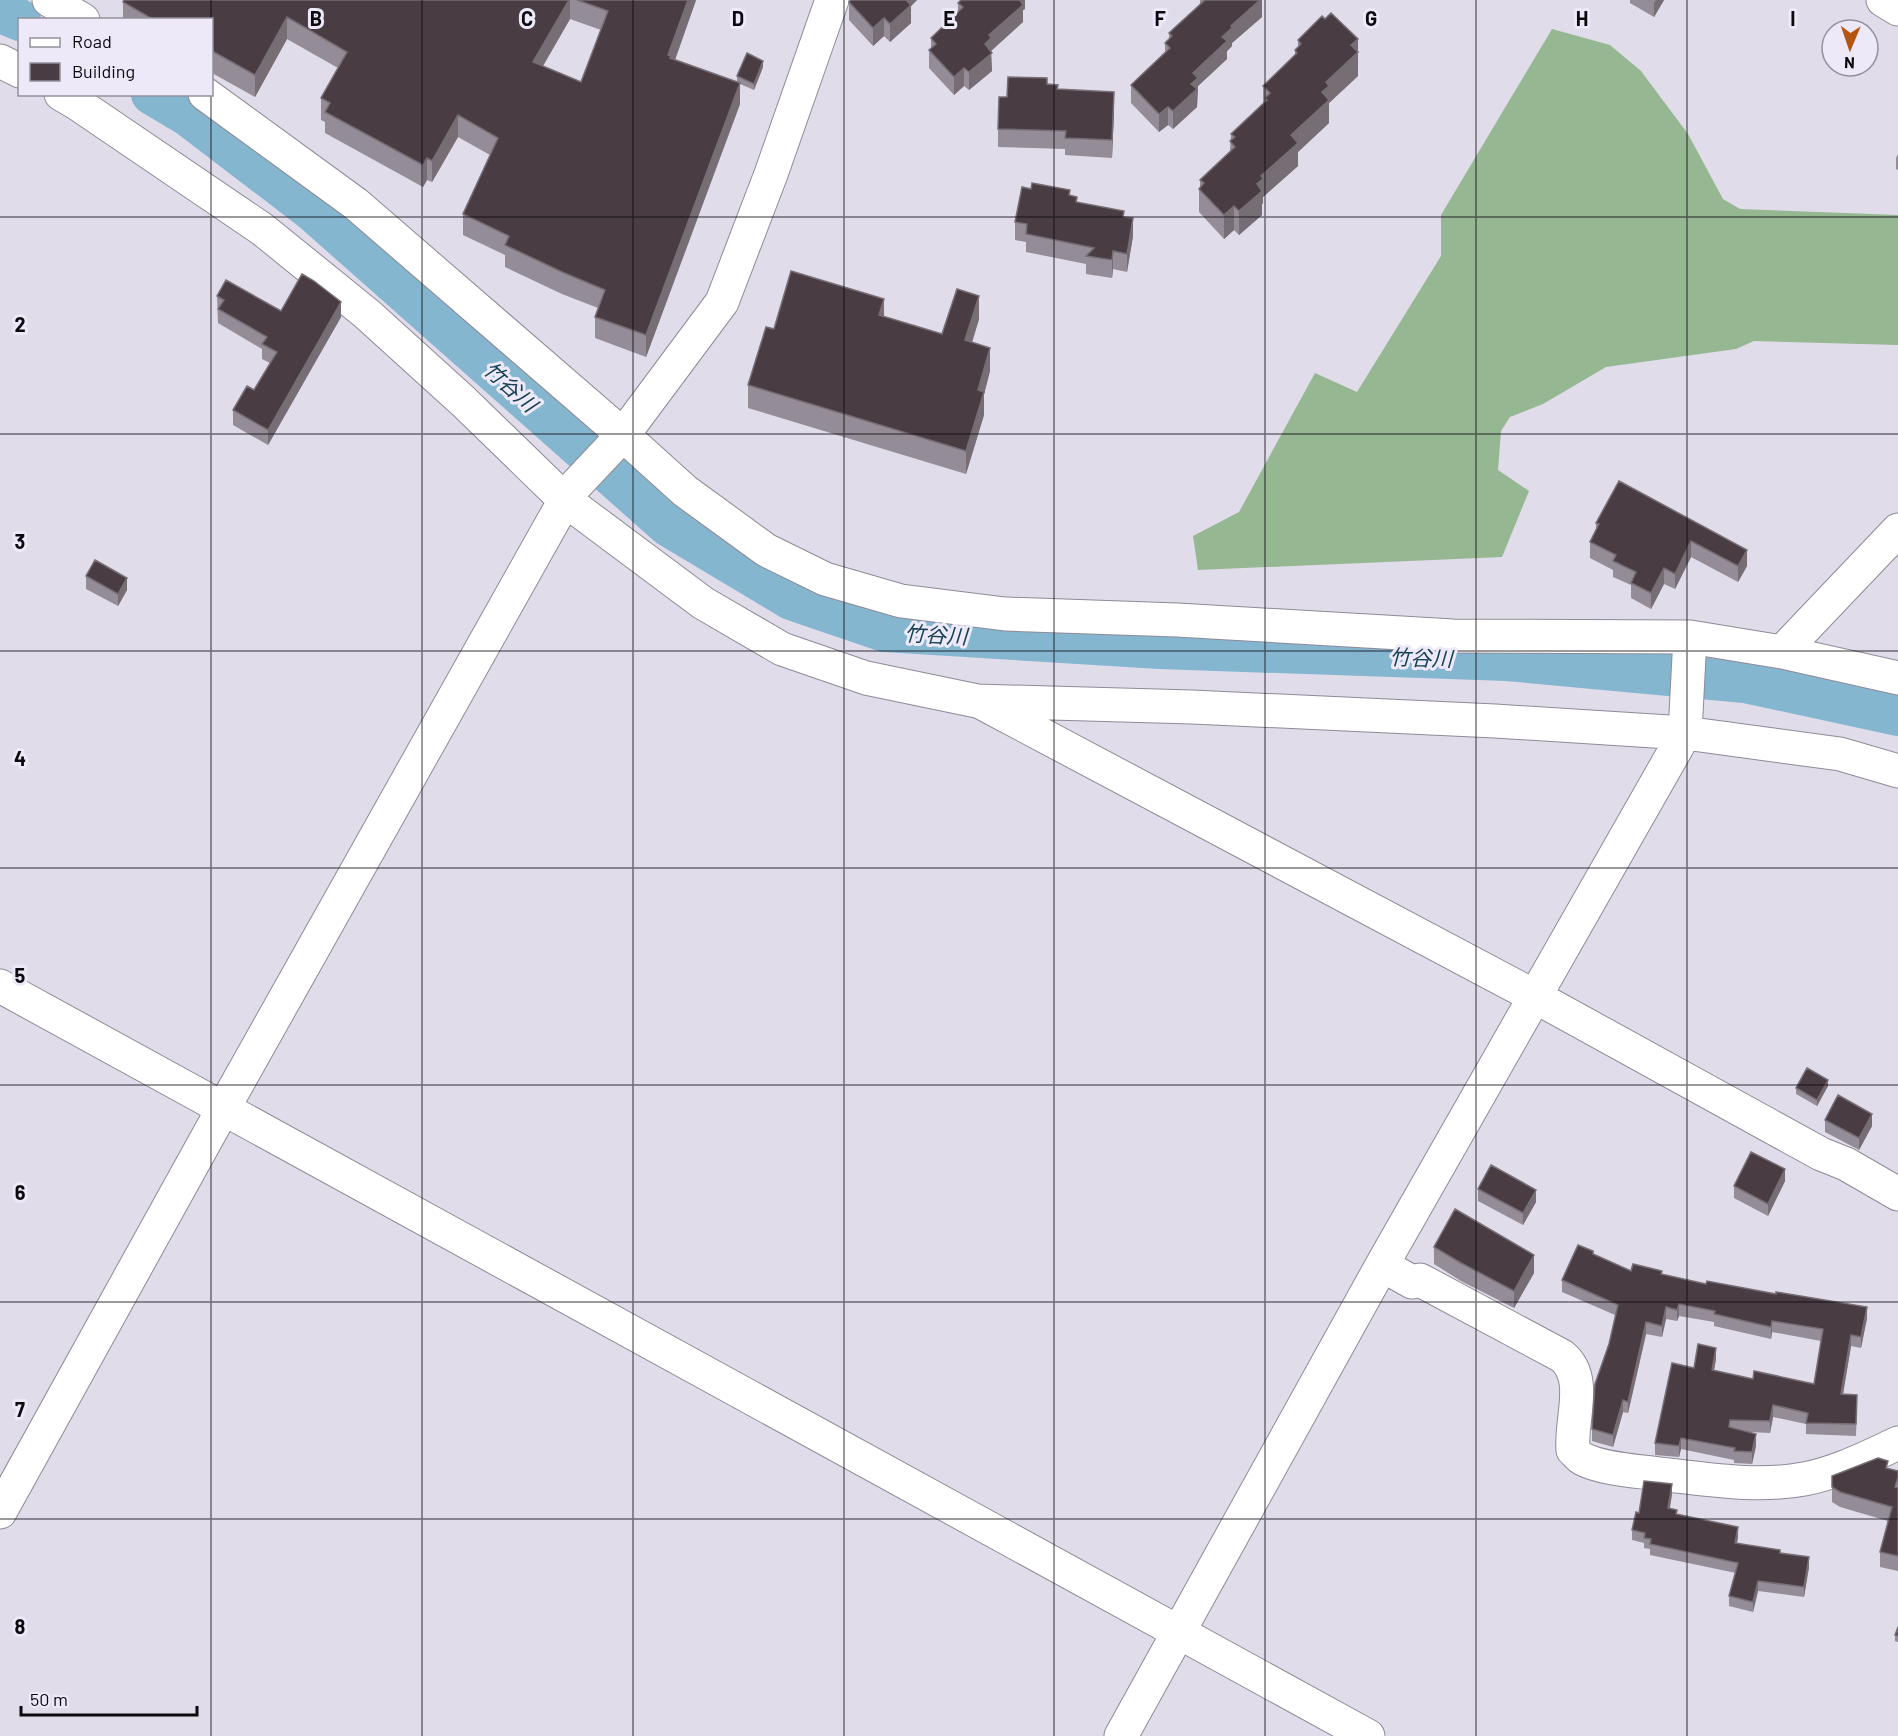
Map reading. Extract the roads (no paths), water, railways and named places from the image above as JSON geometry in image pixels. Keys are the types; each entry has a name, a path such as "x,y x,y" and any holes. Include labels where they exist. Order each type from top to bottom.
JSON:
{"street":[{"path":"49,0 80,18"},
{"path":"0,1512 223,1108 569,494 619,439 722,302 771,174 832,0"},
{"path":"1883,0 1898,9"},
{"path":"0,61 18,70"},
{"path":"64,96 262,229 376,322 569,494 703,603 782,649 866,678 977,701 1192,707 1495,721 1685,733 1840,754 1898,771"},
{"path":"208,96 356,204 619,439 685,491 766,550 825,579 902,601 1005,614 1177,620 1453,636 1690,644 1782,652 1898,678"},
{"path":"1782,652 1898,530"},
{"path":"1121,1736 1382,1265 1685,733 1690,644"},
{"path":"977,701 1534,996 1898,1194"},
{"path":"0,986 1368,1736"},
{"path":"1382,1265 1412,1282 1420,1280 1562,1356 1570,1363 1577,1382 1573,1450 1582,1459 1619,1470 1765,1483 1784,1482 1827,1473 1866,1459 1898,1443"}],"waterway":[{"name":"竹谷川","path":"0,12 18,19"},
{"name":"竹谷川","path":"155,96 189,116 312,210 669,526 791,599 885,631 1160,648 1507,660 1745,682 1898,715"}]}
